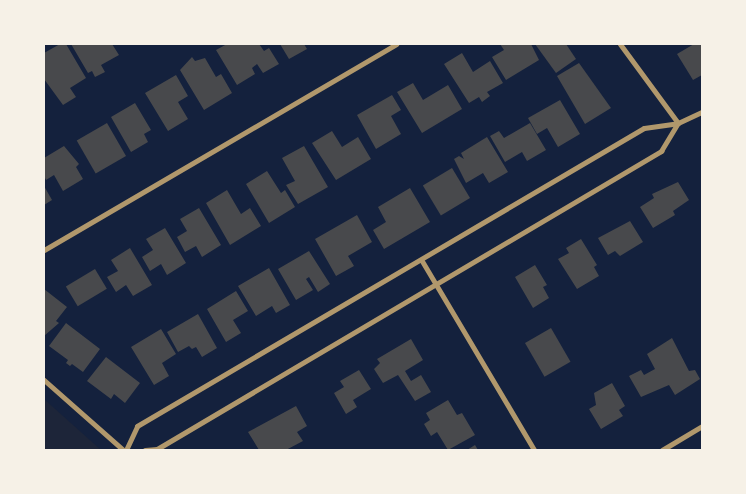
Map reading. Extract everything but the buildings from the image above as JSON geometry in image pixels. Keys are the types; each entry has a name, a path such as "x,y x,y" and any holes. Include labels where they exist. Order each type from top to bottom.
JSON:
{"street":[{"path":"44,250 396,44"},
{"path":"620,44 678,123"},
{"path":"44,380 125,450 137,426 422,261 644,128 678,123 702,112"},
{"path":"145,450 157,449 661,152 678,123"},
{"path":"422,261 534,450"},
{"path":"662,450 702,426"}],"shaded area":[{"path":"44,399 101,450 44,450"}]}
